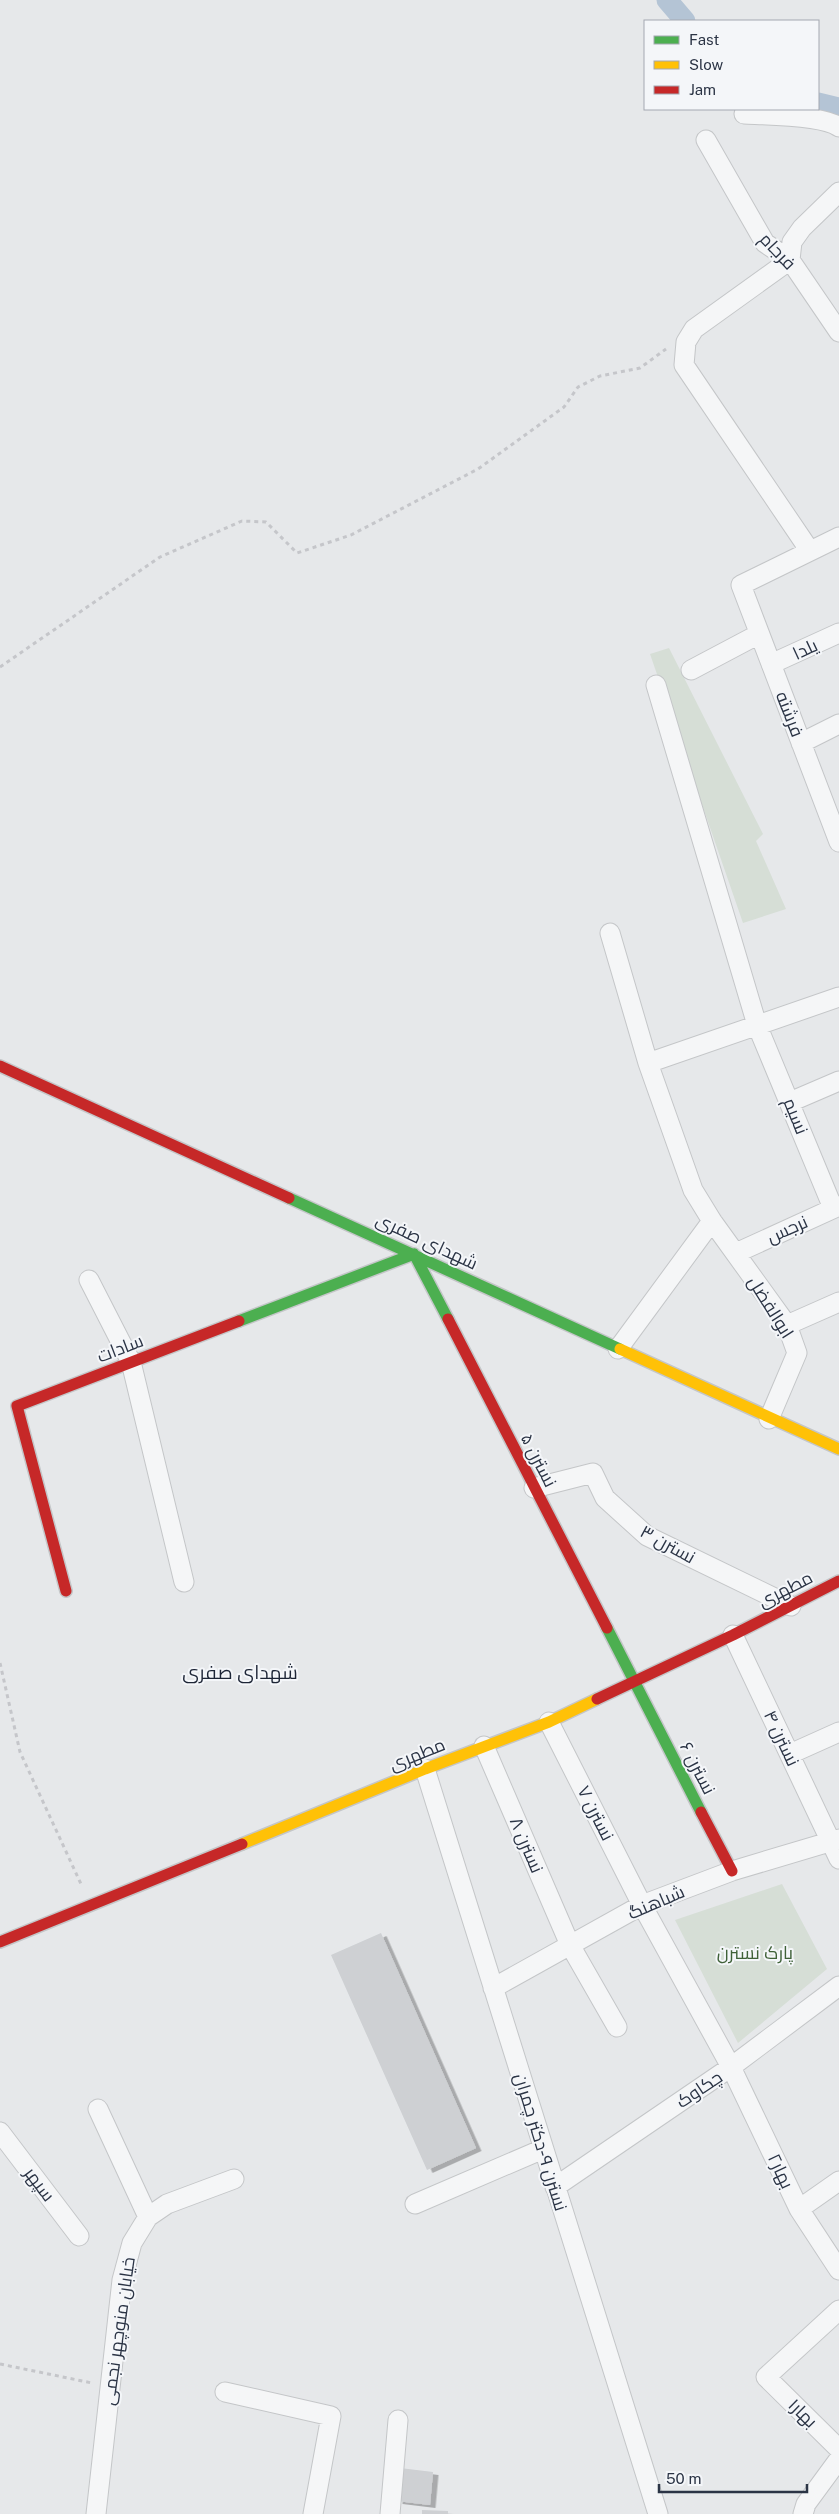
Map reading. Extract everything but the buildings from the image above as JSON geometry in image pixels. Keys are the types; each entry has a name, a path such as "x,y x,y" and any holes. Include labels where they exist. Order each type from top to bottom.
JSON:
{"street":[{"path":"744,114 806,118 834,123 839,126"},
{"name":"فرجام","path":"706,140 765,243 790,260 839,332"},
{"path":"839,192 802,228 792,242 790,260 694,329 686,342 683,357 684,365 810,551 839,537"},
{"name":"فرشته","path":"810,551 741,585 839,842"},
{"name":"یلدا","path":"771,664 839,633"},
{"path":"691,670 759,634"},
{"name":"نسیم","path":"656,685 756,1025 836,1207"},
{"path":"801,743 839,724"},
{"name":"ابوالفضل","path":"610,933 648,1063 693,1190 712,1221 787,1325 797,1353 769,1419"},
{"path":"648,1063 839,997"},
{"name":"شهدای صفری","path":"0,1066 414,1254 769,1419 839,1449"},
{"path":"790,1102 839,1081"},
{"name":"نرجس","path":"736,1253 836,1207"},
{"path":"618,1349 712,1221"},
{"name":"سادات","path":"66,1591 18,1406 414,1254"},
{"name":"نسترن ۵","path":"414,1254 634,1682"},
{"path":"89,1280 132,1362 184,1582"},
{"path":"787,1325 839,1302"},
{"name":"نسترن ۳","path":"534,1488 593,1472 605,1498 647,1536 791,1606"},
{"name":"مطهری","path":"0,1942 424,1769 549,1722 733,1635 839,1581"},
{"name":"نسترن ۴","path":"733,1635 790,1754 835,1840 839,1859"},
{"name":"نسترن ۶","path":"634,1682 732,1871"},
{"name":"نسترن ۷","path":"549,1722 642,1905 731,2067"},
{"path":"790,1754 839,1732"},
{"name":"نسترن ۸","path":"484,1746 570,1944 617,2027"},
{"name":"نسترن ۹-دکتر چمران","path":"424,1769 658,2514"},
{"name":"شباهنگ","path":"493,1988 642,1905 732,1871 835,1840"},
{"name":"چکاوک","path":"555,2187 731,2067 839,1986"},
{"name":"بهار۲","path":"731,2067 799,2209 839,2270"},
{"path":"98,2109 148,2217"},
{"name":"سپهر","path":"0,2132 79,2236"},
{"path":"415,2204 543,2149"},
{"name":"خیابان منوچهر نجمی","path":"96,2514 122,2280 132,2243 148,2217 167,2204 234,2179"},
{"path":"799,2209 839,2181"},
{"name":"بهار۱","path":"839,2310 766,2377 839,2450"},
{"path":"224,2392 331,2416 313,2514"},
{"path":"390,2514 398,2420"},
{"path":"803,2514 806,2504 839,2459"}],"path":[{"path":"0,667 160,557 242,521 266,522 297,552 351,535 478,469 564,407 578,386 600,376 640,368 668,348"},
{"path":"0,1663 20,1752 91,1905"},
{"path":"0,2364 109,2387"}],"green space":[{"path":"669,648 763,834 756,841 786,909 743,923 650,654"},
{"name":"پارک نسترن","path":"782,1884 827,1969 738,2043 675,1920"}],"waterway":[{"path":"667,0 684,20"},
{"path":"819,103 839,108"}],"traffic: fast":[{"path":"289,1198 620,1349"},
{"path":"239,1321 414,1254 448,1319"},
{"path":"607,1628 701,1812"}],"traffic: slow":[{"path":"620,1349 839,1449"},
{"path":"242,1844 425,1769 549,1722 597,1699"}],"traffic: jam":[{"path":"0,1066 289,1198"},
{"path":"448,1319 607,1628"},
{"path":"66,1591 17,1406 239,1321"},
{"path":"597,1699 733,1635 839,1581"},
{"path":"701,1812 732,1871"},
{"path":"0,1942 242,1844"}],"district":[{"name":"شهدای صفری","path":"240,1672"}]}
